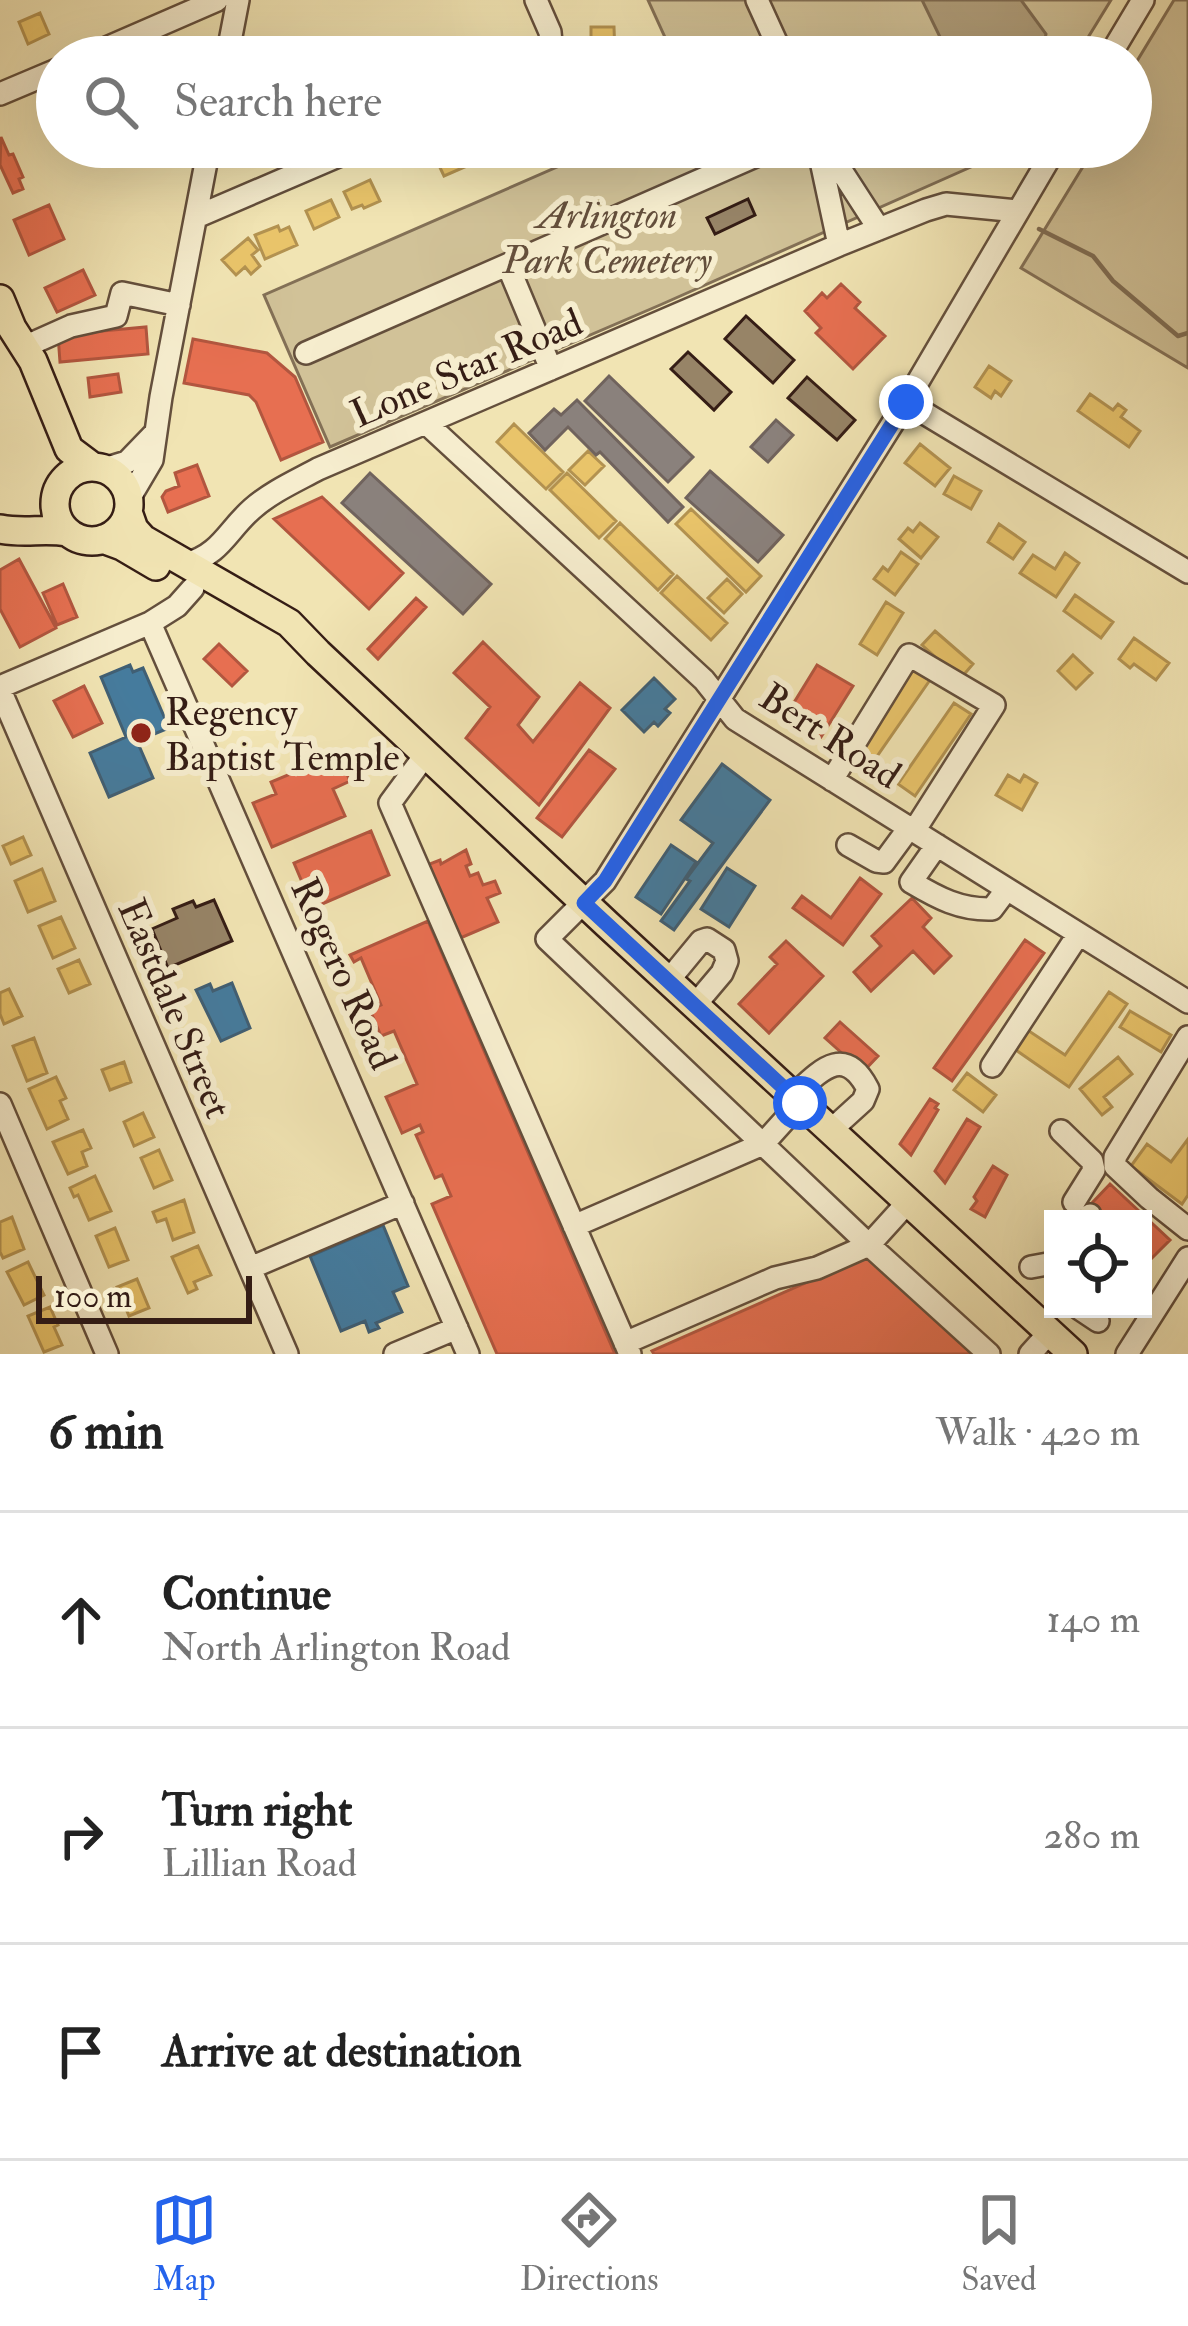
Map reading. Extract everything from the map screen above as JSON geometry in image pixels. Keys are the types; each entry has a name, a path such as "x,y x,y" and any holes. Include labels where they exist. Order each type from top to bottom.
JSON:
{"main road":[{"path":"0,299 33,361 69,449 123,484 134,529 142,539 285,641 311,645 908,1202 1040,1343 1073,1354"},
{"path":"18,338 20,365 55,460 56,512 67,532"},
{"path":"0,518 36,512 70,474 99,468"},
{"path":"104,539 122,526 128,505"},
{"path":"0,529 51,530 80,539 104,539 190,576"}],"street":[{"path":"134,36 217,0"},
{"path":"230,36 238,0"},
{"path":"536,0 550,36"},
{"path":"758,0 773,36"},
{"path":"1122,36 1143,0"},
{"path":"0,94 36,79"},
{"path":"128,505 152,460 205,168"},
{"path":"196,217 310,168"},
{"path":"306,353 729,168"},
{"path":"826,168 839,245"},
{"path":"837,168 879,229"},
{"path":"989,1354 547,939 605,881 906,402 1044,168"},
{"name":"Lone Star Road","path":"0,689 178,606 190,576 251,509 318,469 839,245 946,204 1018,211"},
{"path":"508,266 551,369"},
{"path":"18,338 116,316 122,293 178,305"},
{"path":"906,402 1188,572"},
{"name":"Bert Road","path":"426,423 704,680 735,719 1188,1002"},
{"path":"99,468 127,462 155,433"},
{"path":"227,539 229,574 239,586 295,617 311,645"},
{"name":"Rogero Road","path":"150,623 468,1354"},
{"path":"832,780 909,655 994,705 911,830 884,862 848,845"},
{"name":"Eastdale Street","path":"0,689 286,1354"},
{"path":"426,754 390,802 628,1349 775,1279 817,1268 869,1245 908,1202"},
{"path":"895,902 937,845"},
{"path":"910,882 945,902 975,910 992,909 1007,890"},
{"path":"992,1066 1078,934"},
{"path":"668,981 700,940 721,947 727,961 722,973 695,1006"},
{"path":"1188,1037 1115,1157 1115,1166 1188,1229"},
{"path":"574,1226 763,1144 819,1071 848,1064 868,1088 830,1131"},
{"path":"0,1104 107,1354"},
{"path":"1061,1130 1092,1161 1084,1210"},
{"path":"250,1268 403,1204"},
{"path":"1127,1354 1188,1258"},
{"path":"395,1354 457,1328"}],"green space":[{"path":"648,0 1111,0 1089,36 664,36"},
{"path":"1174,0 1188,0 1188,368 1021,268 1082,168 1152,168 1152,36"},
{"name":"Arlington Park Cemetery","path":"555,168 969,168 330,447 264,295"}],"shaded area":[{"path":"922,0 1021,0 1046,34 1046,36 940,36"}],"building: Homes":[{"path":"40,13 49,34 36,36 28,44 19,22"},
{"path":"591,27 614,27 614,36 591,36"},
{"path":"370,180 380,201 352,209 344,192"},
{"path":"331,200 339,217 314,229 306,211"},
{"path":"278,226 280,231 289,227 297,245 265,259 255,235"},
{"path":"248,238 258,250 252,255 260,266 251,274 245,267 236,275 222,260"},
{"path":"989,366 1011,381 1001,396 995,391 991,398 975,387"},
{"path":"1090,394 1113,410 1118,404 1126,410 1121,417 1140,431 1129,447 1078,411"},
{"path":"514,424 563,472 546,489 497,442"},
{"path":"920,444 950,468 935,486 905,463"},
{"path":"588,451 604,466 585,485 569,470"},
{"path":"567,473 616,521 599,538 550,490"},
{"path":"954,476 981,491 971,509 944,494"},
{"path":"691,509 761,576 746,592 676,524"},
{"path":"620,523 673,574 658,590 605,539"},
{"path":"920,523 938,537 921,558 899,539"},
{"path":"999,524 1025,542 1013,559 988,542"},
{"path":"901,552 918,564 895,595 874,579 883,567 888,571"},
{"path":"1065,553 1079,563 1056,597 1020,573 1033,555 1055,569"},
{"path":"677,576 727,623 711,640 661,593"},
{"path":"727,579 742,594 724,613 708,598"},
{"path":"1075,595 1113,622 1101,638 1064,611"},
{"path":"886,602 903,613 877,655 860,644"},
{"path":"935,631 973,664 960,679 922,645"},
{"path":"1134,638 1169,663 1156,680 1119,659"},
{"path":"1073,655 1092,673 1076,689 1058,671"},
{"path":"912,668 930,680 871,765 853,752"},
{"path":"954,703 971,714 915,796 898,784"},
{"path":"1008,775 1020,782 1024,775 1037,783 1022,810 996,795"},
{"path":"23,837 31,855 11,864 3,846"},
{"path":"42,869 55,901 28,912 15,881"},
{"path":"61,917 75,948 53,958 39,926"},
{"path":"79,960 90,984 69,993 58,969"},
{"path":"9,989 22,1016 4,1024 0,993"},
{"path":"1109,992 1127,1004 1069,1087 1013,1048 1026,1029 1065,1055"},
{"path":"1130,1011 1171,1035 1161,1052 1120,1027"},
{"path":"34,1038 47,1073 27,1081 13,1046"},
{"path":"1118,1057 1132,1074 1104,1097 1112,1107 1102,1115 1080,1089"},
{"path":"124,1062 131,1082 110,1090 102,1070"},
{"path":"967,1073 996,1095 983,1112 954,1090"},
{"path":"56,1077 66,1098 60,1101 68,1119 47,1129 29,1089"},
{"path":"143,1113 154,1137 134,1146 124,1122"},
{"path":"83,1130 91,1148 82,1152 87,1166 68,1174 53,1142"},
{"path":"1188,1139 1188,1195 1182,1204 1131,1166 1147,1144 1171,1162"},
{"path":"159,1150 172,1180 154,1188 141,1158"},
{"path":"95,1176 111,1211 89,1220 70,1188"},
{"path":"184,1200 194,1232 173,1240 166,1219 157,1222 153,1212"},
{"path":"12,1217 24,1249 3,1258 0,1222"},
{"path":"115,1228 128,1260 109,1267 96,1236"},
{"path":"198,1246 211,1275 194,1282 197,1289 188,1293 172,1257"},
{"path":"28,1262 44,1295 24,1305 7,1272"},
{"path":"137,1279 149,1308 129,1316 117,1287"},
{"path":"50,1307 62,1345 44,1352 28,1316"}],"building: Shops":[{"path":"1,137 23,177 19,179 23,189 13,193 0,165"},
{"path":"49,205 64,239 29,255 14,220"},
{"path":"83,270 95,295 57,312 45,288"},
{"path":"841,284 860,302 855,308 885,336 853,369 816,333 821,328 805,311 822,293 827,298"},
{"path":"146,327 148,354 60,362 58,335"},
{"path":"193,339 267,353 295,377 323,442 281,460 249,395 184,383"},
{"path":"118,374 121,392 90,397 88,378"},
{"path":"197,465 209,496 168,512 162,497 179,486 175,473"},
{"path":"322,497 403,573 369,609 274,519"},
{"path":"19,559 56,628 20,647 0,609 0,570"},
{"path":"63,584 77,617 57,625 43,593"},
{"path":"416,598 426,607 378,659 368,649"},
{"path":"483,642 539,697 518,725 533,742 580,683 610,708 539,805 466,738 490,707 454,673"},
{"path":"219,644 247,671 232,686 204,659"},
{"path":"817,665 853,686 821,737 793,720 785,722 783,711 790,709"},
{"path":"84,686 102,723 73,737 54,701"},
{"path":"589,750 615,769 562,837 537,818"},
{"path":"338,754 350,781 333,789 345,816 272,847 253,803 276,794 271,782"},
{"path":"371,831 389,875 313,908 294,863"},
{"path":"466,850 470,876 478,873 483,885 495,881 500,893 487,898 498,922 458,939 427,865 440,860 441,864"},
{"path":"860,878 881,894 843,945 793,908 802,896 831,918"},
{"path":"912,898 931,918 923,927 951,956 934,973 913,951 871,991 854,972 881,946 872,936"},
{"path":"428,921 615,1354 497,1354 432,1204 451,1196 442,1175 435,1178 416,1135 423,1132 420,1125 402,1133 386,1097 417,1084 394,1031 381,1036 370,1010 381,1005 361,958 354,962 350,955"},
{"path":"1025,940 1044,953 952,1081 934,1068"},
{"path":"786,941 823,976 769,1033 739,1004 777,964 770,957"},
{"path":"840,1022 878,1056 863,1072 825,1038"},
{"path":"930,1099 938,1110 911,1155 900,1144"},
{"path":"967,1119 980,1127 945,1183 935,1171"},
{"path":"993,1166 1007,1175 985,1217 971,1209"},
{"path":"1110,1184 1138,1210 1099,1210 1092,1203"},
{"path":"1152,1223 1170,1240 1152,1258"},
{"path":"866,1256 970,1354 652,1351"}],"building: Public":[{"name":"Regency Baptist Temple","path":"130,665 133,672 143,668 169,728 137,741 153,778 109,797 90,753 126,737 101,677"},
{"path":"654,678 675,699 658,726 654,722 644,732 622,710"},
{"path":"722,764 770,800 674,930 661,921 713,843 681,820"},
{"path":"671,845 696,862 661,914 636,897"},
{"path":"727,868 755,886 729,927 701,909"},
{"path":"232,983 250,1028 221,1041 196,990 210,984 213,991"},
{"path":"383,1225 408,1286 393,1292 402,1312 376,1323 379,1328 369,1332 365,1321 341,1331 310,1256"}],"building: Industry":[{"path":"609,376 693,457 668,482 585,401"},
{"path":"577,400 683,507 668,522 600,452 596,455 568,427 545,450 529,433 554,409 561,415"},
{"path":"776,420 793,435 768,462 751,447"},
{"path":"710,471 783,535 758,562 686,498"},
{"path":"370,473 491,584 463,614 342,503"}],"building: Other":[{"path":"748,199 755,215 715,234 707,218"},
{"path":"746,316 794,360 773,383 725,339"},
{"path":"688,352 731,392 714,410 671,369"},
{"path":"807,377 855,420 837,440 788,398"},
{"path":"214,900 232,941 168,968 152,929 177,918 173,909"}],"waterway":[{"path":"1039,229 1093,256 1113,281 1178,336 1188,333"}],"place":[{"name":"Regency Baptist Temple","path":"141,733"}],"route":[{"path":"800,1103 584,903 605,881 906,402"}]}
